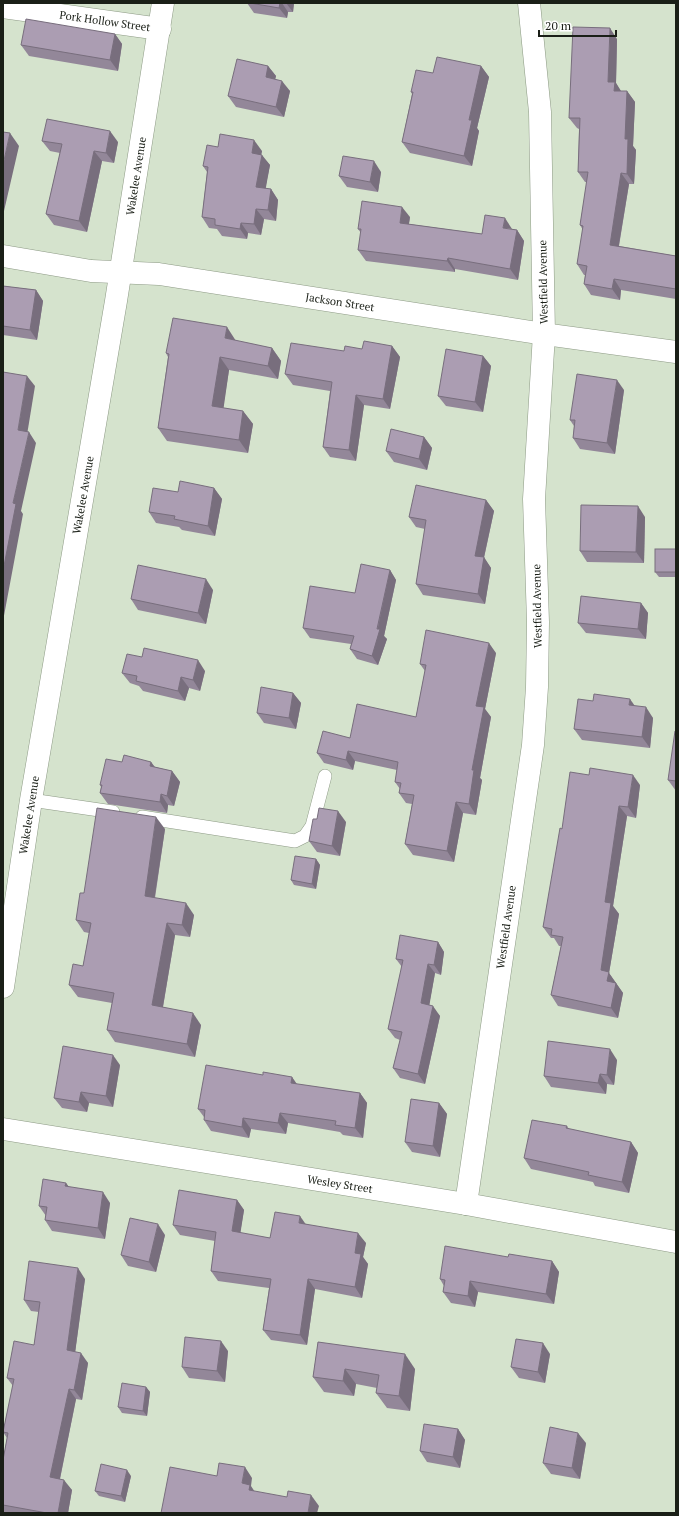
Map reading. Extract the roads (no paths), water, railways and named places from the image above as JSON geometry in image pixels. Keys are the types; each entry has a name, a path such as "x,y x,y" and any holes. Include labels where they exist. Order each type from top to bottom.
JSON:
{"street":[{"name":"Wakelee Avenue","path":"4,977 31,800 120,272 163,3"},
{"name":"Westfield Avenue","path":"466,1204 533,744 536,687 538,622 534,499 544,334 540,112 529,3"},
{"name":"Pork Hollow Street","path":"3,7 160,28"},
{"name":"Jackson Street","path":"3,256 91,271 159,274 544,334 676,352"},
{"name":"Wesley Street","path":"3,1129 466,1204 676,1242"}],"lane":[{"path":"31,800 295,841 306,836 312,826 325,776"}]}
